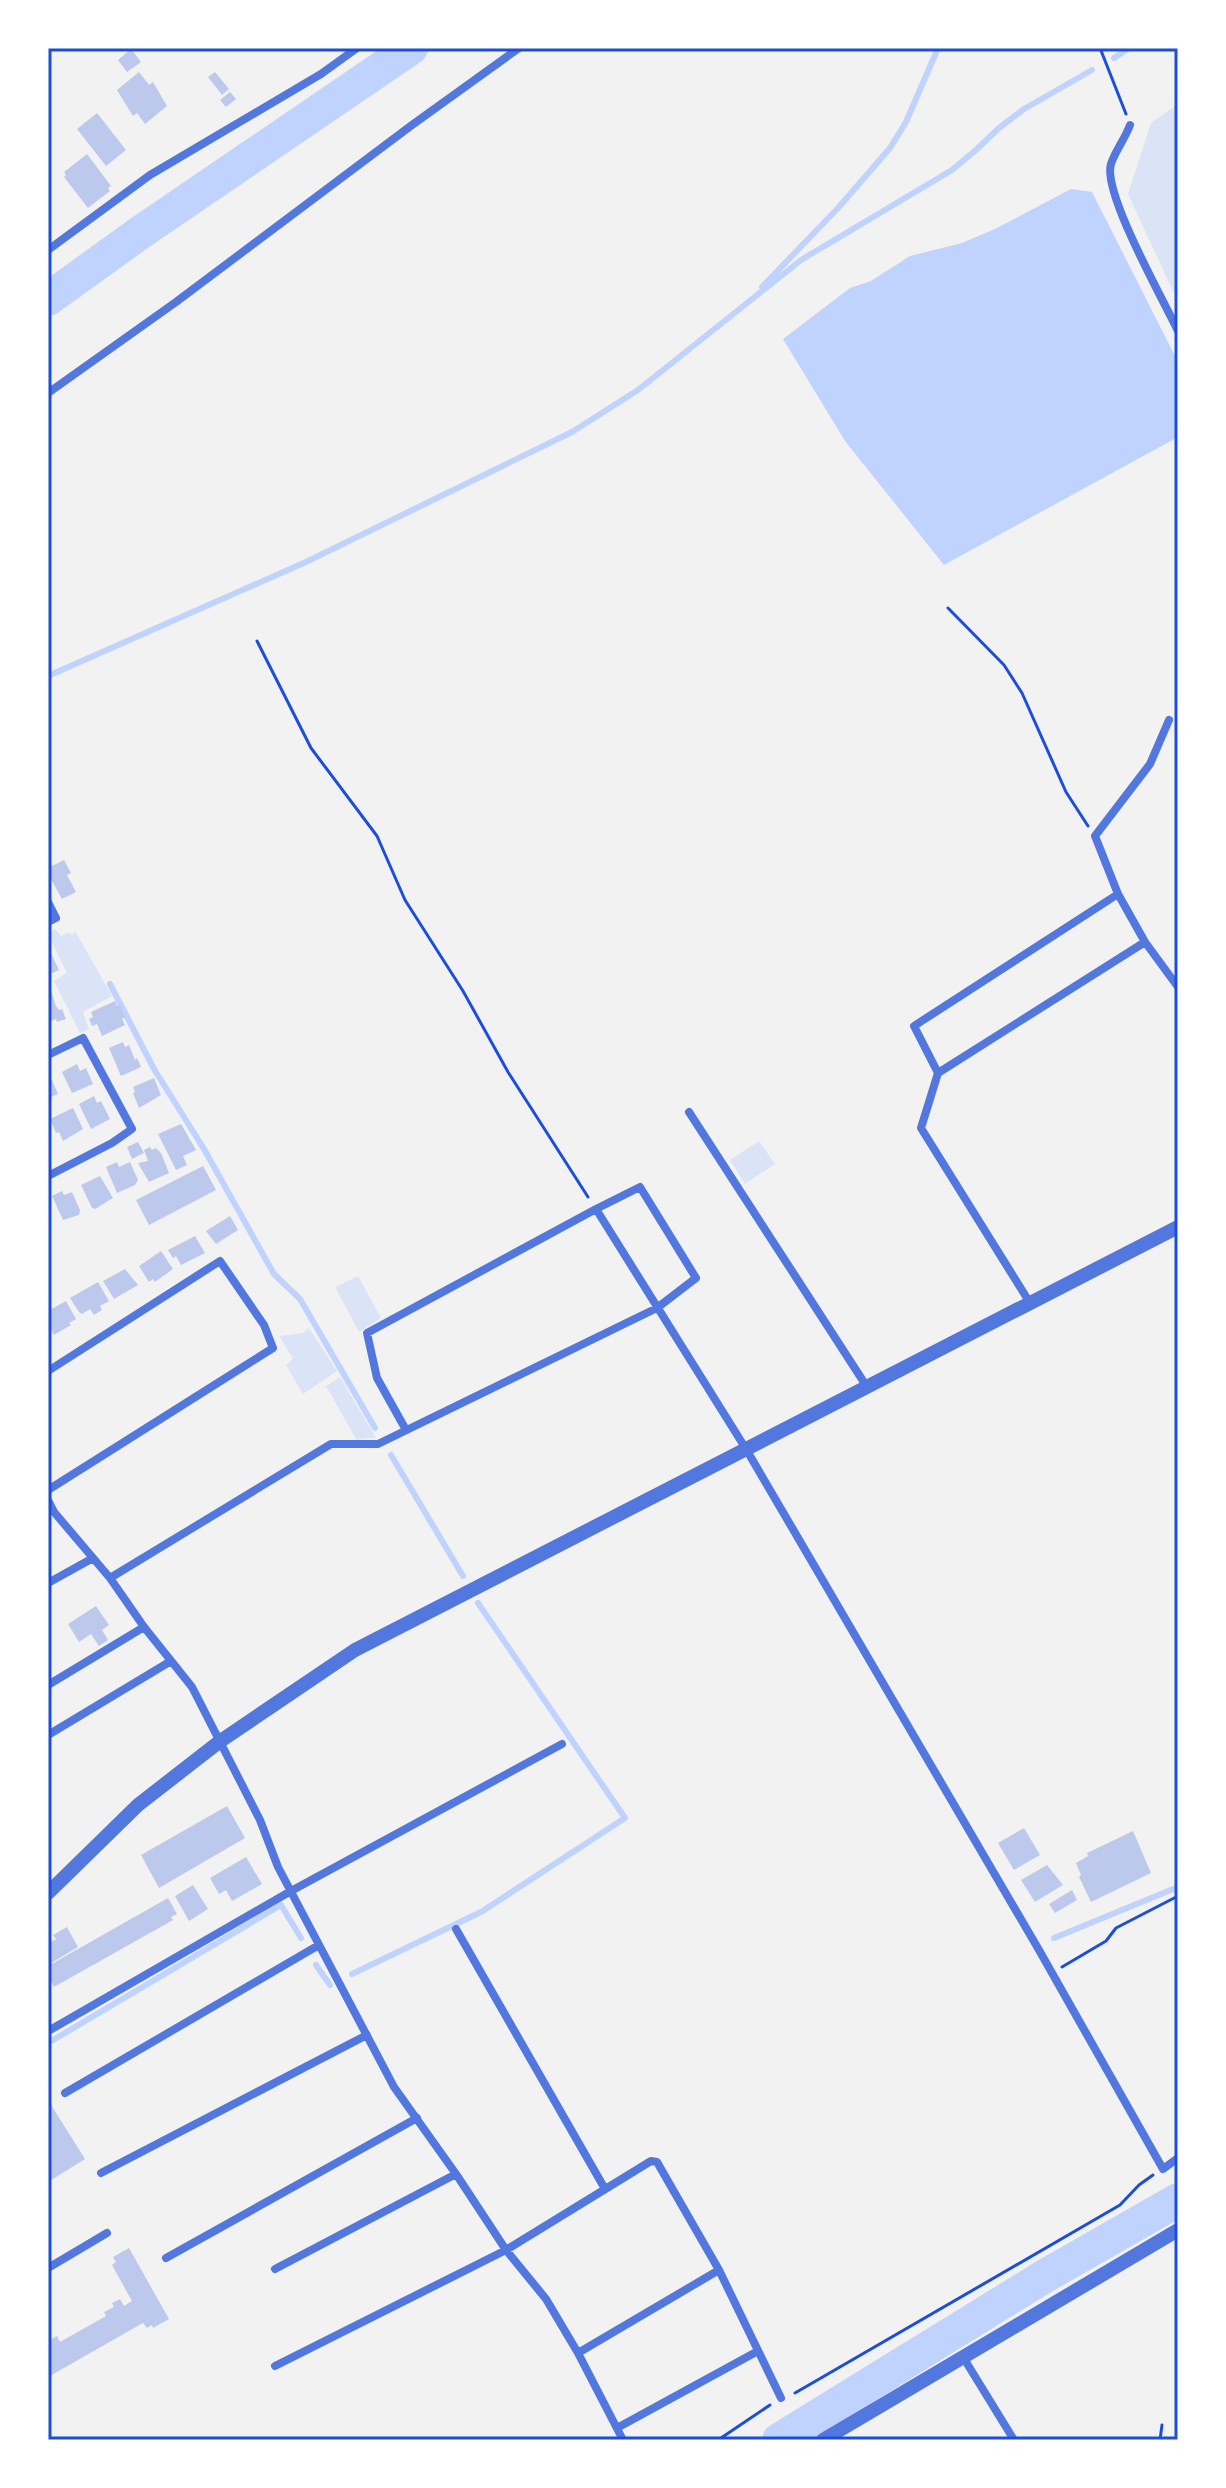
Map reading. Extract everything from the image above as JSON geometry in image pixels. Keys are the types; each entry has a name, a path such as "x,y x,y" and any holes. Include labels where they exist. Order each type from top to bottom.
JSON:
{"street":[{"path":"48,250 150,175 321,74 357,48"},
{"path":"48,393 519,48"},
{"path":"1130,125 1111,164 1109,176 1116,201 1178,331"},
{"path":"1169,720 1150,764 1095,836 1118,894 1145,942 1178,987"},
{"path":"938,1073 914,1026 1118,894"},
{"path":"48,902 56,918 48,922"},
{"path":"1030,1303 921,1128 938,1073 1145,942"},
{"path":"48,1055 83,1038 132,1129 112,1143 48,1176"},
{"path":"689,1112 867,1387"},
{"path":"110,1578 331,1444 378,1444 657,1308 696,1278 640,1187 367,1333 377,1378 406,1430"},
{"path":"596,1209 746,1449 1163,2169 1178,2158"},
{"path":"48,1893 138,1805 219,1742 355,1650 1178,1227"},
{"path":"48,1371 220,1261 264,1325 273,1348 48,1490"},
{"path":"48,1500 54,1512 110,1578 192,1687 260,1820 278,1867 394,2087 506,2250 546,2299 623,2440"},
{"path":"48,1583 93,1558"},
{"path":"48,1685 144,1627"},
{"path":"48,1735 171,1661"},
{"path":"50,2030 291,1891 562,1744"},
{"path":"456,1929 605,2189"},
{"path":"65,2093 319,1945"},
{"path":"101,2173 367,2035"},
{"path":"166,2258 417,2118"},
{"path":"275,2366 506,2250 651,2161 657,2162 719,2270 781,2398"},
{"path":"275,2269 456,2174"},
{"path":"823,2440 1178,2230"},
{"path":"48,2268 107,2233"},
{"path":"578,2353 719,2270"},
{"path":"617,2428 758,2351"},
{"path":"962,2356 1014,2440"}],"path":[{"path":"1100,48 1130,125"},
{"path":"948,608 1004,665 1022,693 1066,792 1095,836"},
{"path":"257,641 311,748 377,836 405,900 463,991 508,1072 596,1209"},
{"path":"1052,1973 1106,1941 1116,1928 1178,1896"},
{"path":"718,2440 781,2398 802,2391 1120,2205 1139,2185 1163,2169"},
{"path":"1160,2440 1162,2425"}],"shaded area":[{"path":"1178,104 1178,302 1128,194 1151,123"},
{"path":"55,929 61,936 69,932 72,935 75,931 112,996 83,1012 89,1029 80,1033 54,981 67,973 48,934"},
{"path":"759,1141 775,1164 745,1184 730,1160"},
{"path":"358,1276 381,1318 359,1332 335,1287"},
{"path":"309,1328 337,1371 303,1394 286,1365 293,1358 279,1336 303,1333"},
{"path":"340,1377 376,1438 356,1439 326,1386"}],"water":[{"path":"1071,189 1092,192 1178,362 1178,437 944,565 845,441 783,339 850,288 871,281 910,256 962,243"}],"building":[{"path":"131,49 141,62 127,72 118,60"},
{"path":"139,72 149,85 153,82 167,106 145,124 137,113 133,116 117,90"},
{"path":"215,72 229,89 222,95 208,77"},
{"path":"230,92 236,99 226,107 220,100"},
{"path":"97,113 126,150 106,166 77,129"},
{"path":"87,154 111,186 108,188 110,191 88,208 64,177 64,172"},
{"path":"64,860 71,873 67,875 76,892 62,899 48,874 48,868"},
{"path":"48,947 59,970 48,975"},
{"path":"51,991 56,1006 62,1009 66,1019 48,1022 48,992"},
{"path":"115,1001 125,1017 122,1019 125,1025 102,1036 97,1024 92,1026 89,1019 93,1017 91,1012"},
{"path":"123,1042 125,1047 129,1045 141,1067 121,1076 109,1048"},
{"path":"77,1064 80,1071 86,1068 93,1084 72,1093 62,1072"},
{"path":"48,1071 58,1094 48,1101"},
{"path":"154,1078 161,1095 139,1108 133,1087"},
{"path":"94,1096 97,1103 101,1101 110,1119 91,1129 79,1104"},
{"path":"73,1108 83,1129 63,1141 50,1119"},
{"path":"181,1124 196,1150 183,1156 187,1165 176,1170 158,1134"},
{"path":"138,1142 144,1153 132,1159 127,1147"},
{"path":"150,1147 161,1153 169,1173 149,1182 138,1163 148,1161 144,1150"},
{"path":"117,1162 119,1167 130,1162 138,1180 135,1185 117,1193 106,1167"},
{"path":"203,1166 216,1190 149,1225 136,1200"},
{"path":"100,1176 113,1198 95,1209 81,1185"},
{"path":"62,1191 64,1195 72,1192 80,1210 79,1215 63,1220 52,1196"},
{"path":"230,1216 238,1230 216,1244 206,1231"},
{"path":"195,1236 205,1253 181,1265 168,1250"},
{"path":"161,1251 173,1269 155,1282 153,1279 149,1282 139,1266"},
{"path":"125,1269 138,1285 114,1299 103,1281"},
{"path":"98,1282 109,1301 100,1306 102,1310 94,1315 90,1309 82,1314 70,1298"},
{"path":"66,1301 76,1319 54,1335 48,1324 48,1311"},
{"path":"96,1606 109,1625 102,1630 108,1640 99,1646 91,1634 79,1642 68,1624"},
{"path":"227,1806 245,1838 159,1888 141,1855"},
{"path":"1024,1828 1040,1855 1014,1870 998,1843"},
{"path":"1133,1831 1151,1873 1091,1902 1076,1863 1088,1856 1087,1853"},
{"path":"246,1857 262,1884 232,1901 226,1890 219,1894 210,1878"},
{"path":"1047,1865 1063,1885 1035,1902 1021,1880"},
{"path":"193,1885 208,1909 189,1921 175,1896"},
{"path":"1072,1890 1077,1900 1055,1913 1049,1904"},
{"path":"168,1898 177,1914 171,1917 173,1920 54,1987 48,1976 48,1966"},
{"path":"67,1927 78,1947 48,1965 48,1944 56,1939 53,1935"},
{"path":"48,2100 85,2159 48,2182"},
{"path":"129,2248 169,2319 153,2328 152,2325 147,2328 143,2323 48,2377 48,2341 57,2336 60,2342 106,2316 104,2312 114,2307 112,2303 120,2299 124,2306 132,2301 112,2265 116,2262 113,2257"}],"waterway":[{"path":"48,299 411,48"},
{"path":"762,287 839,207 890,148 906,122 938,48"},
{"path":"1114,58 1129,48"},
{"path":"48,676 306,562 572,432 638,390 801,260 952,170 1024,109 1092,70"},
{"path":"110,984 154,1069 204,1149 274,1274 300,1299 375,1428"},
{"path":"391,1455 463,1576"},
{"path":"352,1974 481,1912 625,1818 478,1603"},
{"path":"1054,1938 1178,1887"},
{"path":"48,2043 281,1905 301,1938"},
{"path":"316,1965 330,1985"},
{"path":"779,2440 1045,2276 1178,2200"}]}
